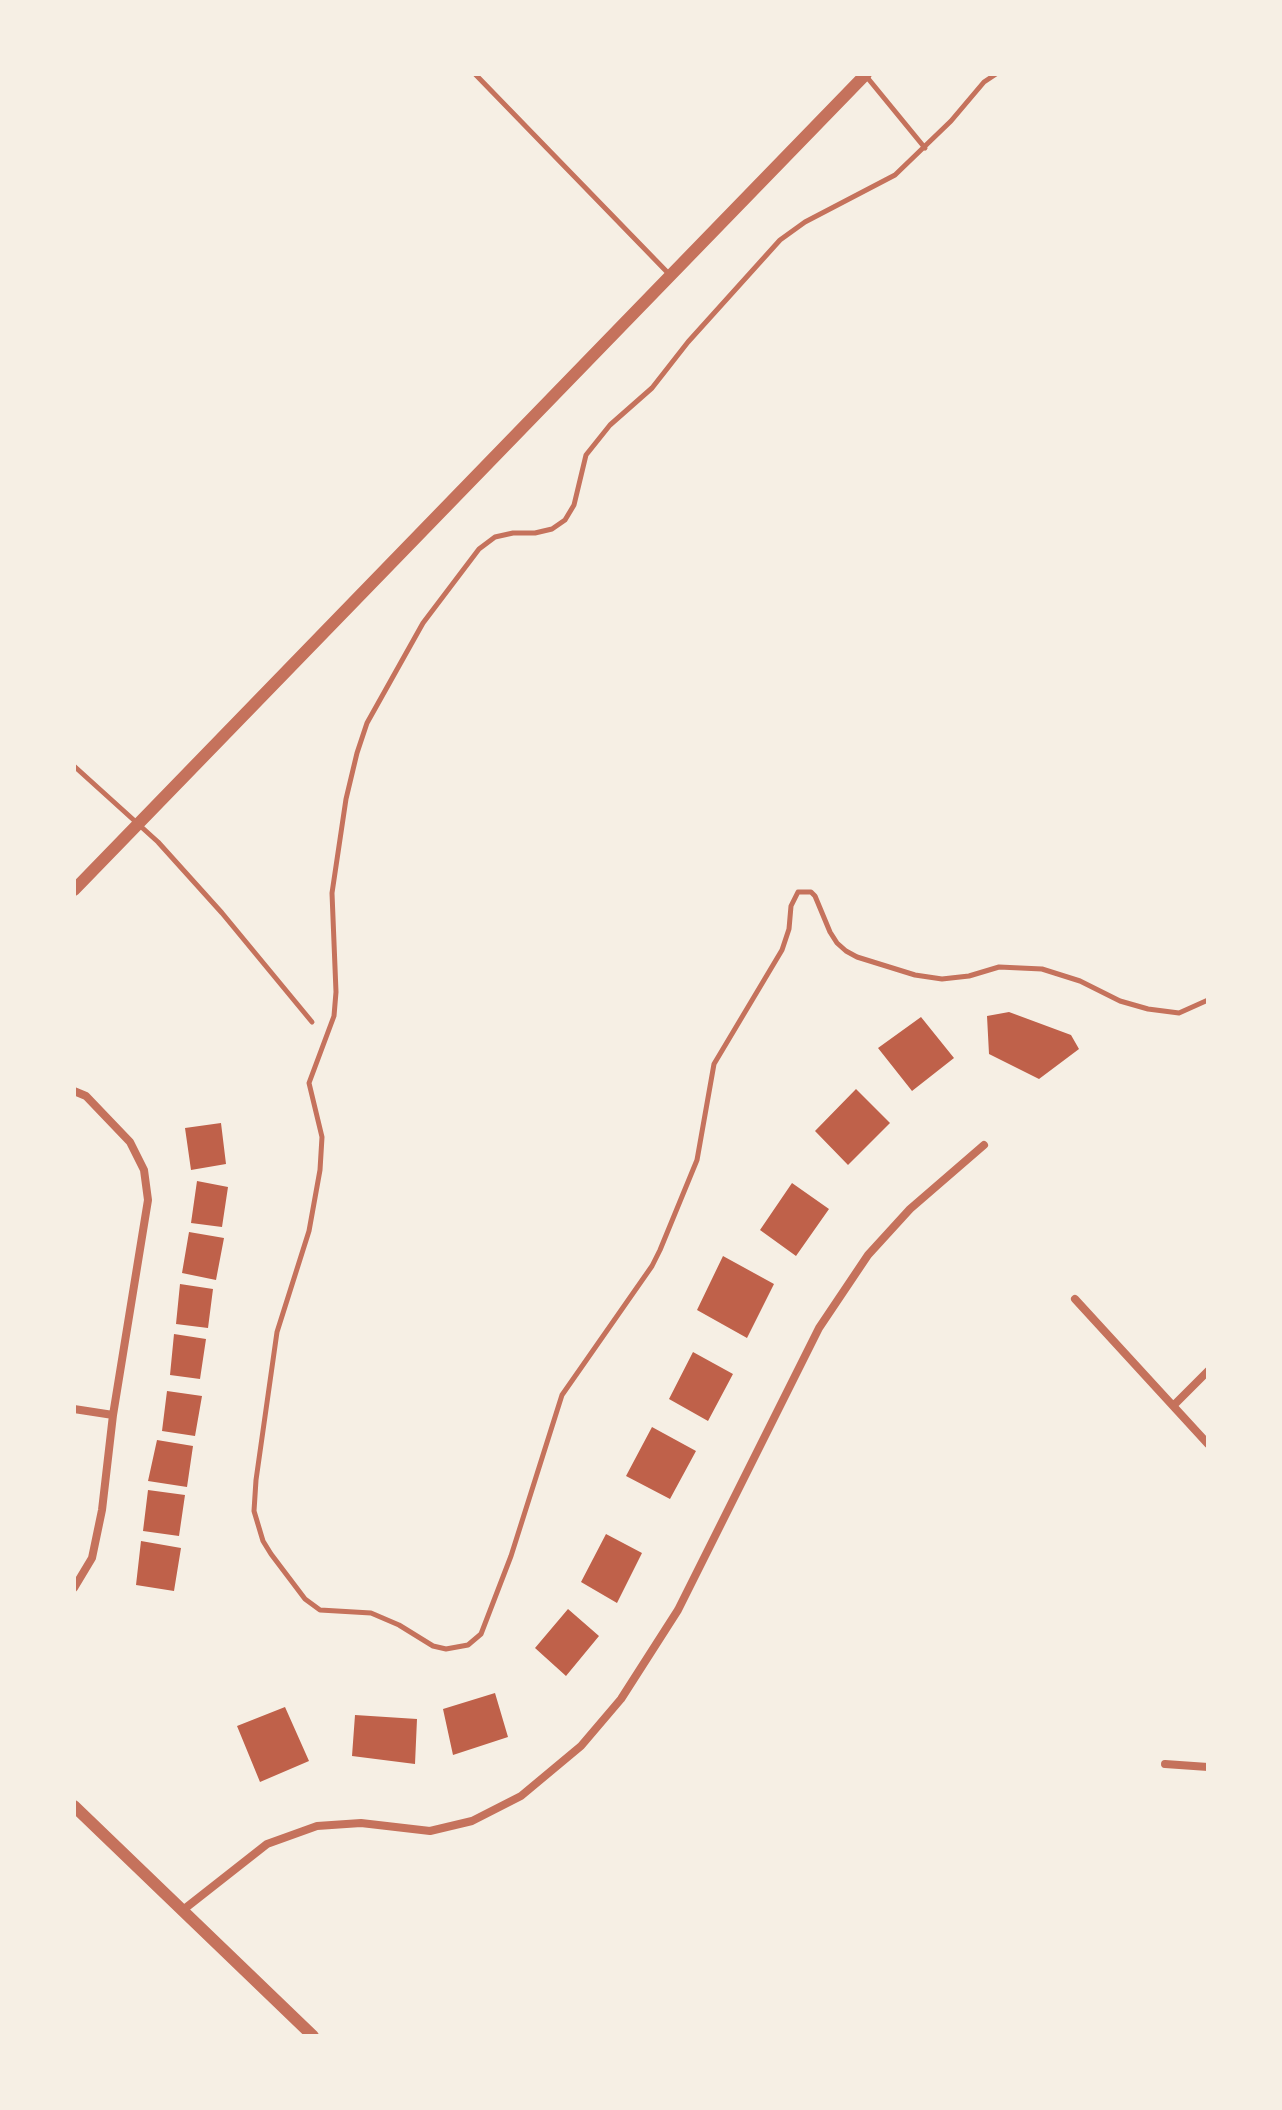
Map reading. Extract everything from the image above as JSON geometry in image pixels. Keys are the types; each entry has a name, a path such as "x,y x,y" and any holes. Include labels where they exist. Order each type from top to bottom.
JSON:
{"street":[{"path":"74,890 866,74"},
{"path":"74,1091 86,1096 130,1142 144,1170 148,1200 113,1415 102,1510 92,1558 74,1588"},
{"path":"183,1910 267,1844 317,1826 361,1823 430,1831 472,1821 521,1796 581,1746 621,1699 678,1610 819,1328 860,1267 910,1209 984,1145"},
{"path":"1075,1299 1208,1444"},
{"path":"1174,1405 1208,1371"},
{"path":"74,1409 113,1415"},
{"path":"1165,1764 1208,1767"},
{"path":"74,1806 313,2036"}],"lane":[{"path":"475,74 670,275"},
{"path":"866,74 925,148"},
{"path":"996,74 984,82 925,148 882,184 817,216 780,240 688,342 652,388 610,425 586,455 574,505 565,520 552,529 495,537 479,549 423,623 367,723 346,799 332,893 334,1016 309,1083 322,1137 320,1170 309,1231 277,1332 256,1480 254,1511 263,1541 305,1599 320,1610 371,1613 399,1625 433,1646 446,1649 468,1645 481,1634 511,1556 562,1395 660,1250 697,1160 714,1064 782,950 789,929 791,906 798,892 811,892 815,896 830,932 846,951 915,975 942,979 969,976 999,967 1033,968 1058,973 1120,1001 1148,1009 1179,1013 1208,1000"},
{"path":"74,766 158,842 222,913 312,1022"}],"building":[{"path":"1009,1012 1071,1035 1079,1049 1039,1079 989,1054 987,1016"},
{"path":"921,1017 954,1058 912,1091 878,1048"},
{"path":"856,1089 890,1123 848,1165 815,1131"},
{"path":"221,1123 226,1164 191,1170 185,1128"},
{"path":"197,1181 228,1187 222,1227 191,1223"},
{"path":"792,1183 829,1209 796,1256 760,1230"},
{"path":"189,1232 224,1238 216,1280 182,1273"},
{"path":"723,1256 774,1284 747,1338 697,1310"},
{"path":"180,1284 213,1289 208,1328 176,1324"},
{"path":"174,1334 206,1339 200,1379 170,1375"},
{"path":"693,1352 733,1374 708,1421 669,1399"},
{"path":"167,1391 202,1396 195,1436 162,1431"},
{"path":"652,1427 696,1451 670,1499 626,1476"},
{"path":"157,1440 193,1446 187,1487 148,1481"},
{"path":"148,1490 185,1495 179,1536 143,1531"},
{"path":"606,1534 642,1553 617,1603 581,1582"},
{"path":"141,1541 181,1548 174,1591 136,1585"},
{"path":"568,1609 599,1636 566,1676 535,1648"},
{"path":"495,1693 508,1737 453,1755 443,1709"},
{"path":"285,1707 309,1761 260,1782 237,1726"},
{"path":"355,1715 417,1719 415,1764 352,1756"}]}
